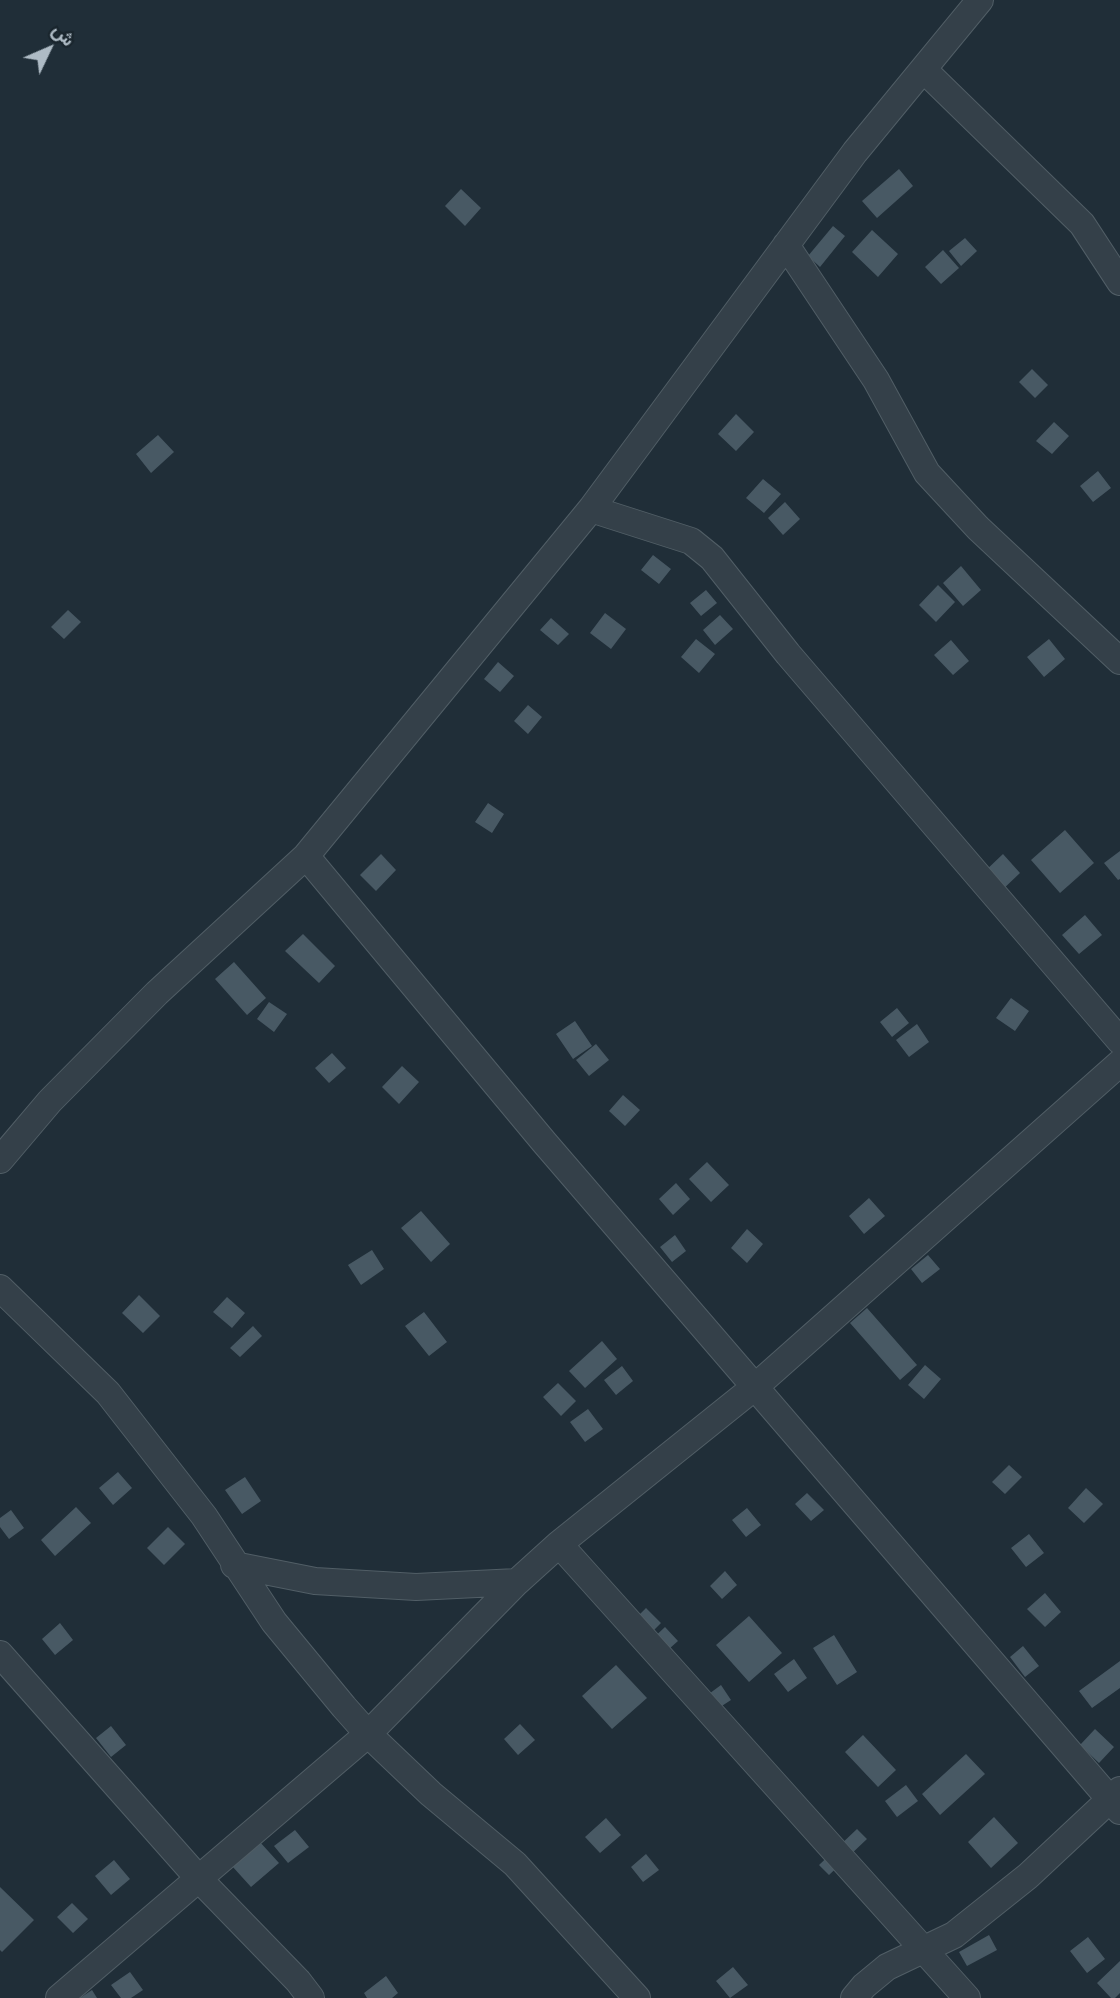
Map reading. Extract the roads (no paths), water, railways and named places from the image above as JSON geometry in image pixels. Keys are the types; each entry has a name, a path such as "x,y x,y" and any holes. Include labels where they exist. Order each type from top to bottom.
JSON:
{"street":[{"path":"0,1160 50,1101 157,993 306,856 592,509 855,152 980,0"},
{"path":"924,69 1082,224 1120,282"},
{"path":"786,245 876,380 927,473 978,528 1120,661"},
{"path":"592,509 691,541 712,558 788,654 1120,1041"},
{"path":"306,856 544,1142 1116,1800 954,1936 887,1967 854,1998"},
{"path":"59,1998 368,1734 517,1582 559,1544 756,1386 1120,1063"},
{"path":"0,1288 108,1393 204,1516 274,1622 368,1734 431,1794 515,1864 637,1998"},
{"path":"559,1544 967,1998"},
{"path":"234,1565 314,1581 416,1587 517,1582"},
{"path":"0,1654 200,1880 298,1981 311,1998"}]}
